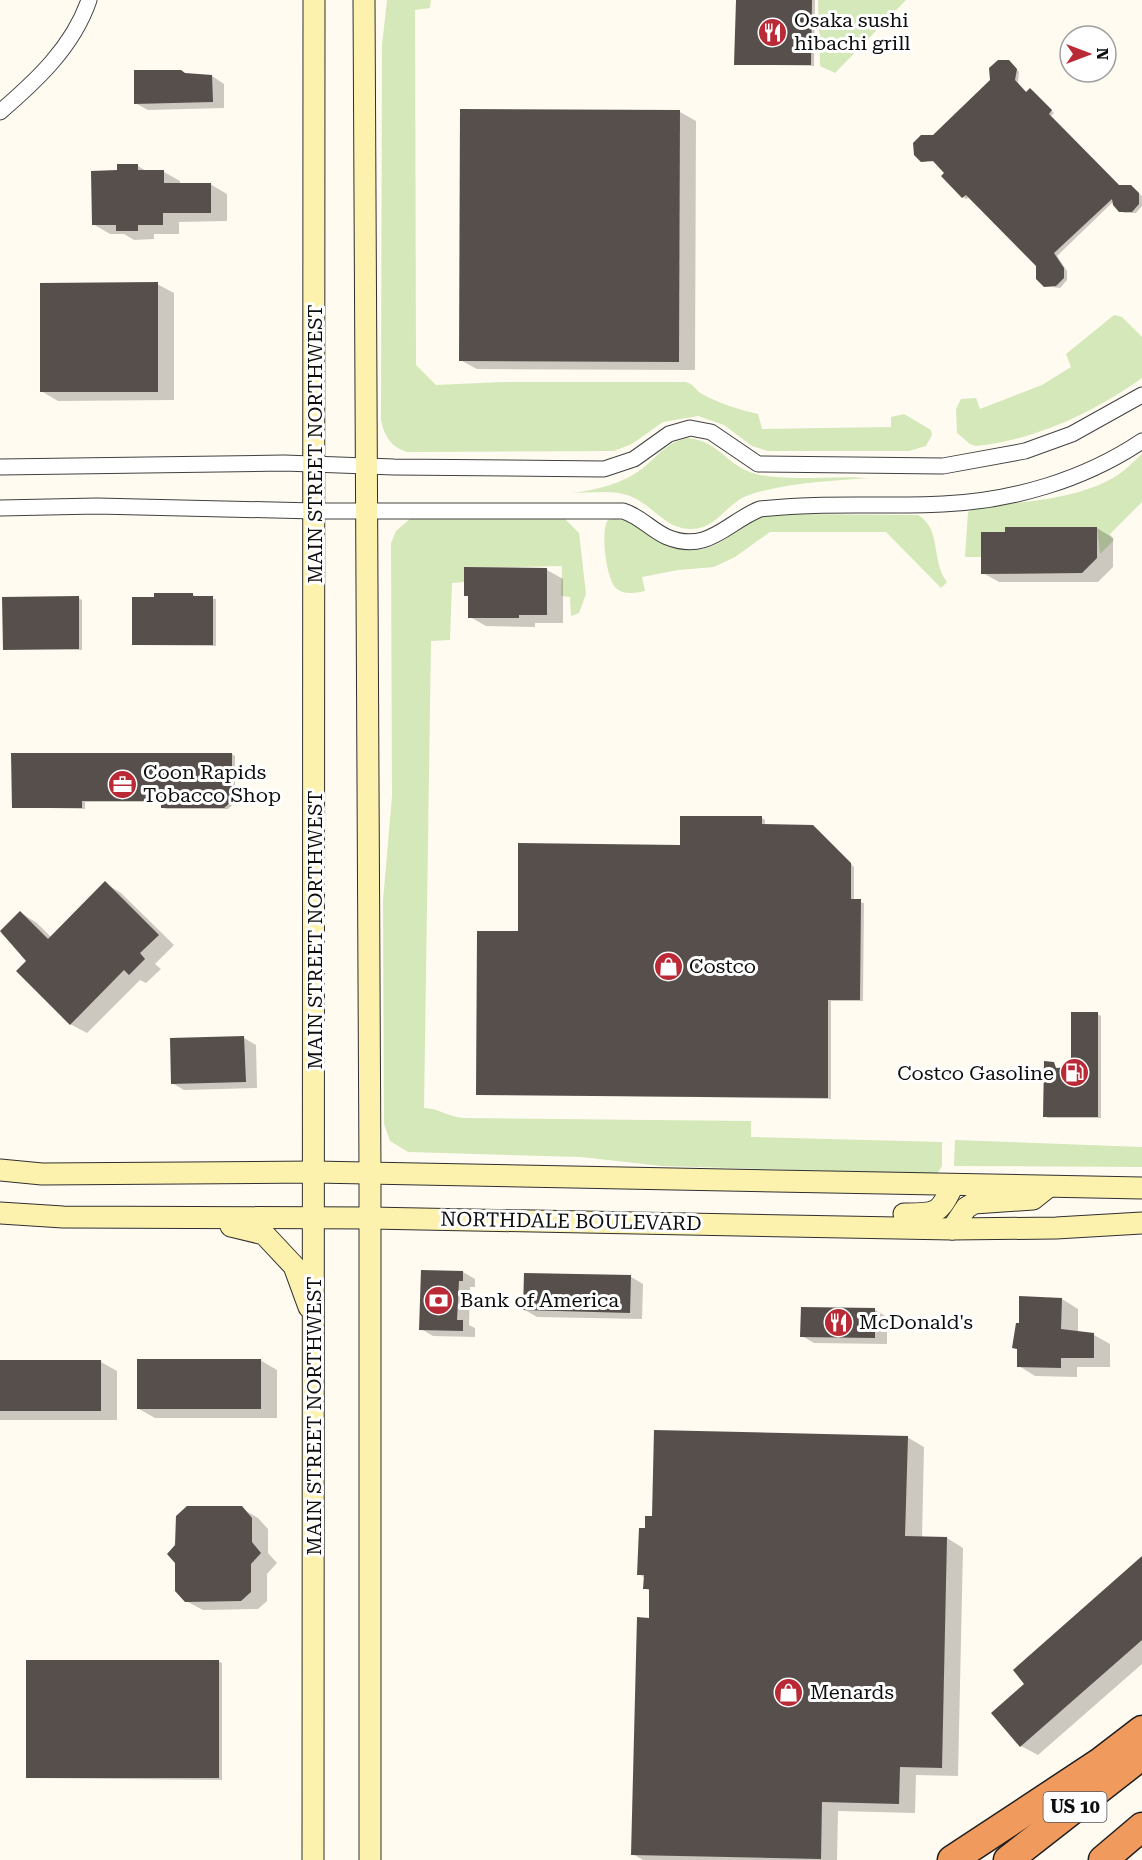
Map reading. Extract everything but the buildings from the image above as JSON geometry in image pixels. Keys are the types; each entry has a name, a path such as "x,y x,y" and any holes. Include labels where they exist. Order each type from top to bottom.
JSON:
{"highway":[{"path":"952,1860 1100,1763 1142,1730"},
{"name":"US 10","path":"1008,1860 1142,1755"},
{"name":"US 10","path":"1104,1859 1142,1827"}],"main road":[{"name":"MAIN STREET NORTHWEST","path":"313,1860 314,0"},
{"path":"364,0 370,1173 370,1860"},
{"path":"0,1170 42,1174 314,1172 1142,1188"},
{"path":"833,1226 845,1216 855,1214 932,1214 944,1204 953,1185"},
{"path":"952,1229 966,1208 974,1203 1033,1199 1048,1187"},
{"name":"NORTHDALE BOULEVARD","path":"0,1213 63,1217 370,1218 952,1229 1056,1228 1142,1223"},
{"path":"201,1218 264,1234 294,1266 314,1323"}],"street":[{"path":"0,112 33,83 61,52 84,14 89,0"},
{"path":"0,467 284,463 604,469 634,459 669,434 690,428 711,432 758,464 943,466 1025,451 1072,434 1142,394"},
{"path":"0,508 97,506 315,511 623,511 633,514 667,537 689,542 710,539 730,529 743,516 760,509 943,504 991,500 1031,491 1087,471 1142,441"}],"green space":[{"path":"387,0 431,0 430,8 415,10 416,365 436,385 502,382 686,382 715,400 758,414 762,429 891,427 891,417 904,414 931,430 932,435 926,446 909,451 768,451 752,446 724,425 698,416 663,422 632,444 614,451 407,452 393,444 386,436 381,420 382,45"},
{"path":"818,0 906,0 835,73 820,66"},
{"path":"1114,315 1122,317 1142,337 1142,378 1084,413 1020,438 976,446 957,433 956,409 961,399 976,398 980,409 1042,385 1071,367 1066,354"},
{"path":"688,438 708,444 737,466 756,474 782,478 868,478 808,483 762,491 741,499 708,525 691,529 673,525 627,495 607,492 572,493 600,488 626,479 642,469 668,446"},
{"path":"1142,454 1142,502 1110,534 1114,540 1100,554 1097,527 1006,527 1005,532 981,532 981,557 965,557 968,512 977,508 1064,496 1097,486 1117,476"},
{"path":"786,514 918,515 925,521 934,537 939,565 947,582 941,588 886,532 770,532 735,557 714,567 678,570 642,577 645,591 627,593 620,591 613,584 607,566 604,544 608,520 625,521 677,548 700,550 718,543 759,517"},
{"path":"411,518 564,518 579,533 586,594 579,613 571,616 570,597 561,596 562,566 466,568 464,582 452,583 450,640 431,641 424,1108 463,1118 751,1121 751,1137 942,1142 942,1166 937,1174 662,1166 581,1157 408,1152 390,1141 384,1124 383,901 392,796 391,543 396,531"},
{"path":"955,1140 1142,1147 1142,1167 954,1166"}],"place":[{"name":"Osaka sushi hibachi grill","path":"773,32"},
{"name":"Coon Rapids Tobacco Shop","path":"122,784"},
{"name":"Costco","path":"668,966"},
{"name":"Costco Gasoline","path":"1075,1073"},
{"name":"Bank of America","path":"439,1300"},
{"name":"McDonald's","path":"838,1322"},
{"name":"Menards","path":"789,1692"}]}
